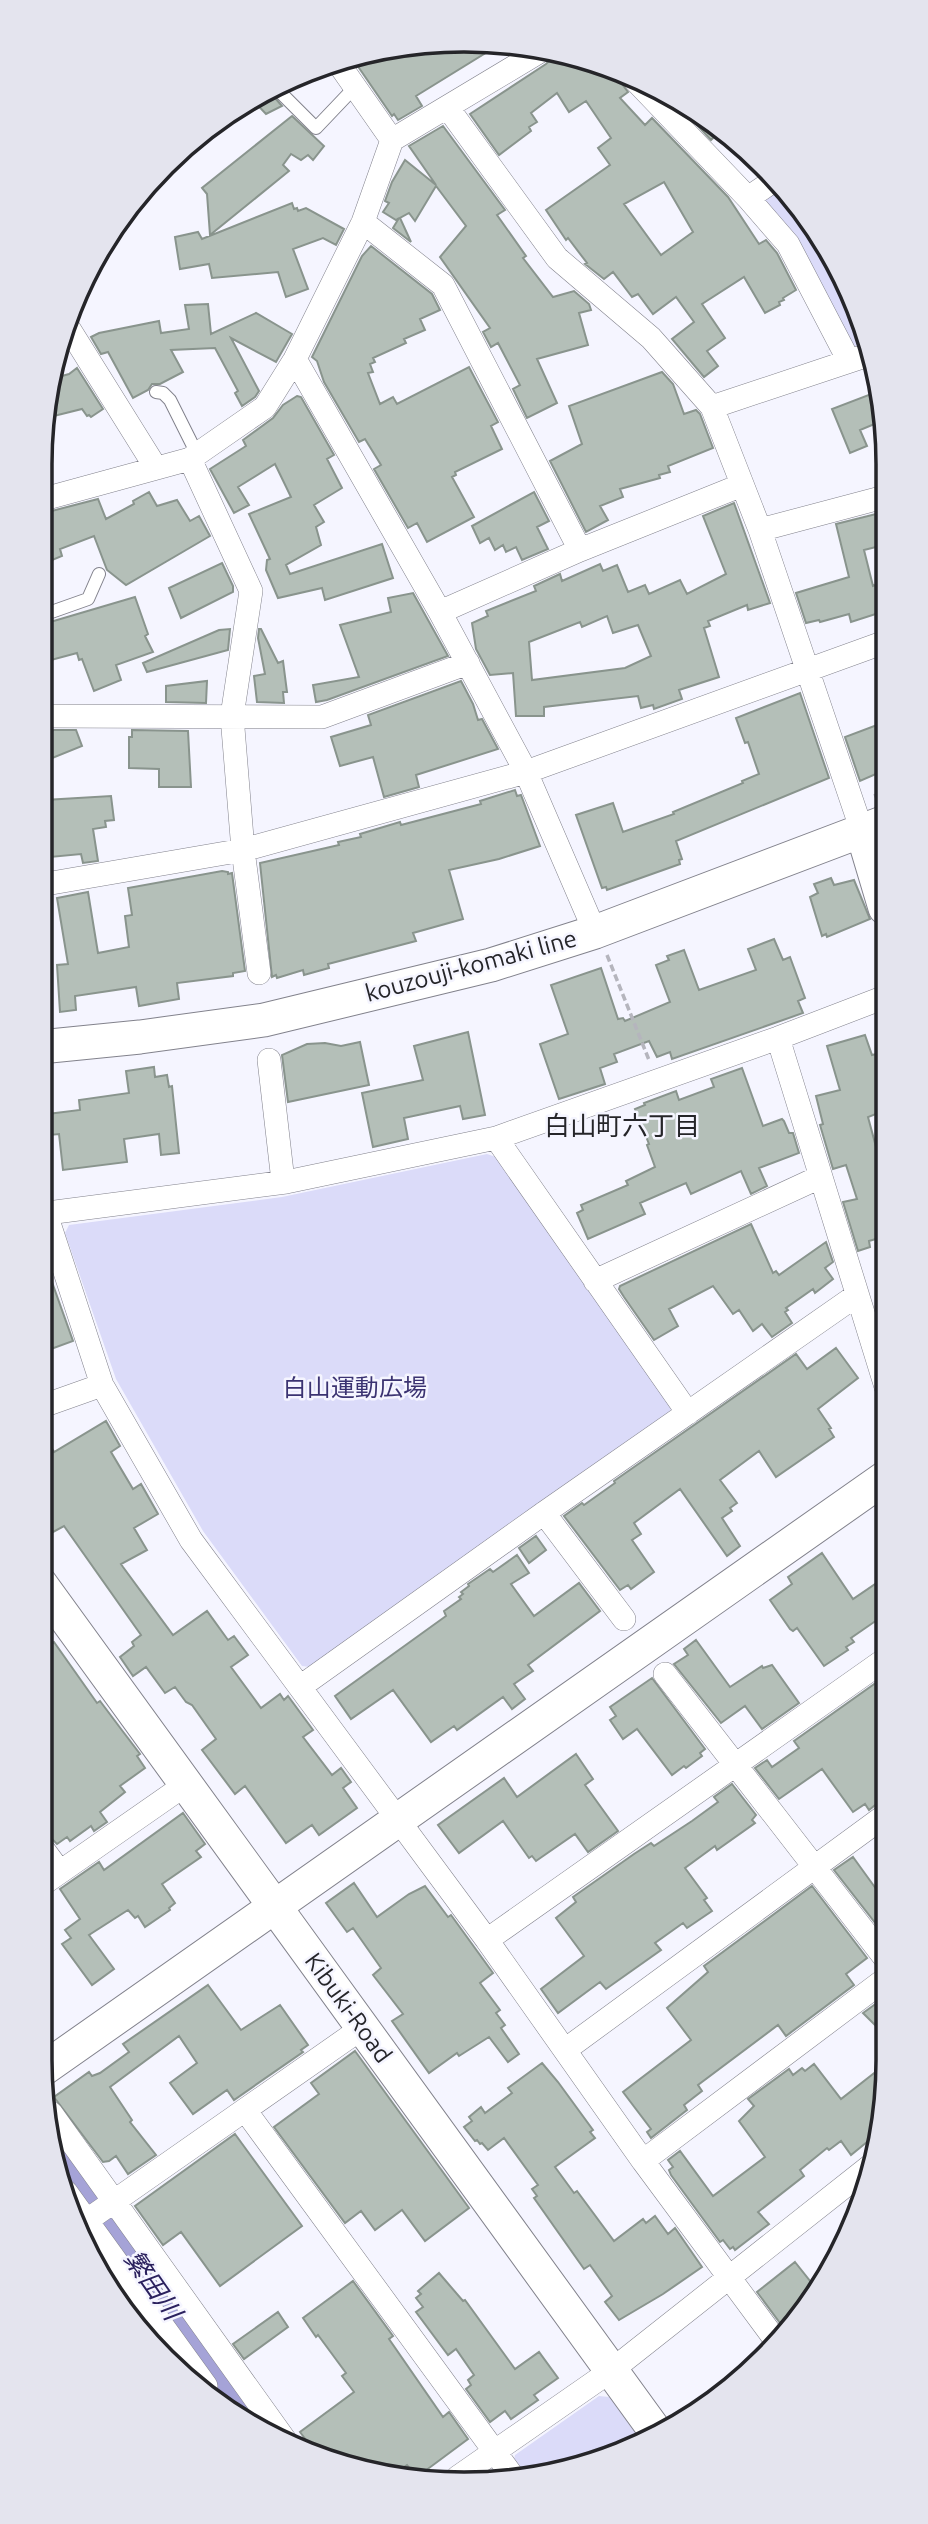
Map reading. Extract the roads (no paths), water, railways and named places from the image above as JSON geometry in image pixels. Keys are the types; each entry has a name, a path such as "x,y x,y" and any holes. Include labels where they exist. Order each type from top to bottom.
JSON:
{"street":[{"path":"52,497 193,457 265,407 295,359 363,222 392,140 530,58"},
{"path":"344,71 392,140"},
{"path":"653,99 789,244 858,358 712,407"},
{"path":"449,108 557,258 651,338 712,407 760,530 807,670 866,819 876,866"},
{"path":"748,198 766,186"},
{"path":"363,222 443,285 580,550"},
{"path":"72,339 156,468"},
{"path":"295,359 440,612 526,772 601,944"},
{"path":"193,457 251,591 232,716 243,850 259,973"},
{"path":"440,612 580,550 742,485"},
{"path":"760,530 876,499"},
{"path":"52,883 243,850 526,772 876,645"},
{"path":"52,716 322,717 468,663"},
{"name":"kouzouji-komaki line","path":"52,1046 264,1020 491,965 601,944 866,819"},
{"path":"52,1213 283,1181 496,1138 876,1000"},
{"path":"778,1038 876,1355"},
{"path":"269,1060 283,1181"},
{"path":"496,1138 688,1413"},
{"path":"595,1281 820,1177"},
{"path":"52,1240 102,1385 191,1539 487,1940 643,2161 771,2334"},
{"path":"300,1687 857,1295"},
{"path":"52,1402 102,1385"},
{"path":"52,2063 876,1484"},
{"path":"544,1513 625,1619"},
{"name":"Kibuki-Road","path":"52,1600 652,2426"},
{"path":"487,1940 876,1666"},
{"path":"665,1674 876,1946"},
{"path":"52,1878 185,1785"},
{"path":"565,2050 876,1822"},
{"path":"52,1861 60,1872"},
{"path":"643,2161 876,1986"},
{"path":"86,2222 362,2028"},
{"path":"245,2110 508,2469"},
{"path":"57,2122 275,2425"},
{"path":"465,2472 612,2370 859,2175"},
{"path":"90,2232 191,2367"}],"lane":[{"path":"283,95 316,128 355,87"},
{"path":"156,392 163,393 170,400 193,457"},
{"path":"52,612 88,599 99,574"}],"waterway":[{"name":"繁田川","path":"65,2161 238,2404"}],"district":[{"name":"白山町六丁目","path":"622,1126"}],"park label":[{"name":"白山運動広場","path":"355,1388"}]}
